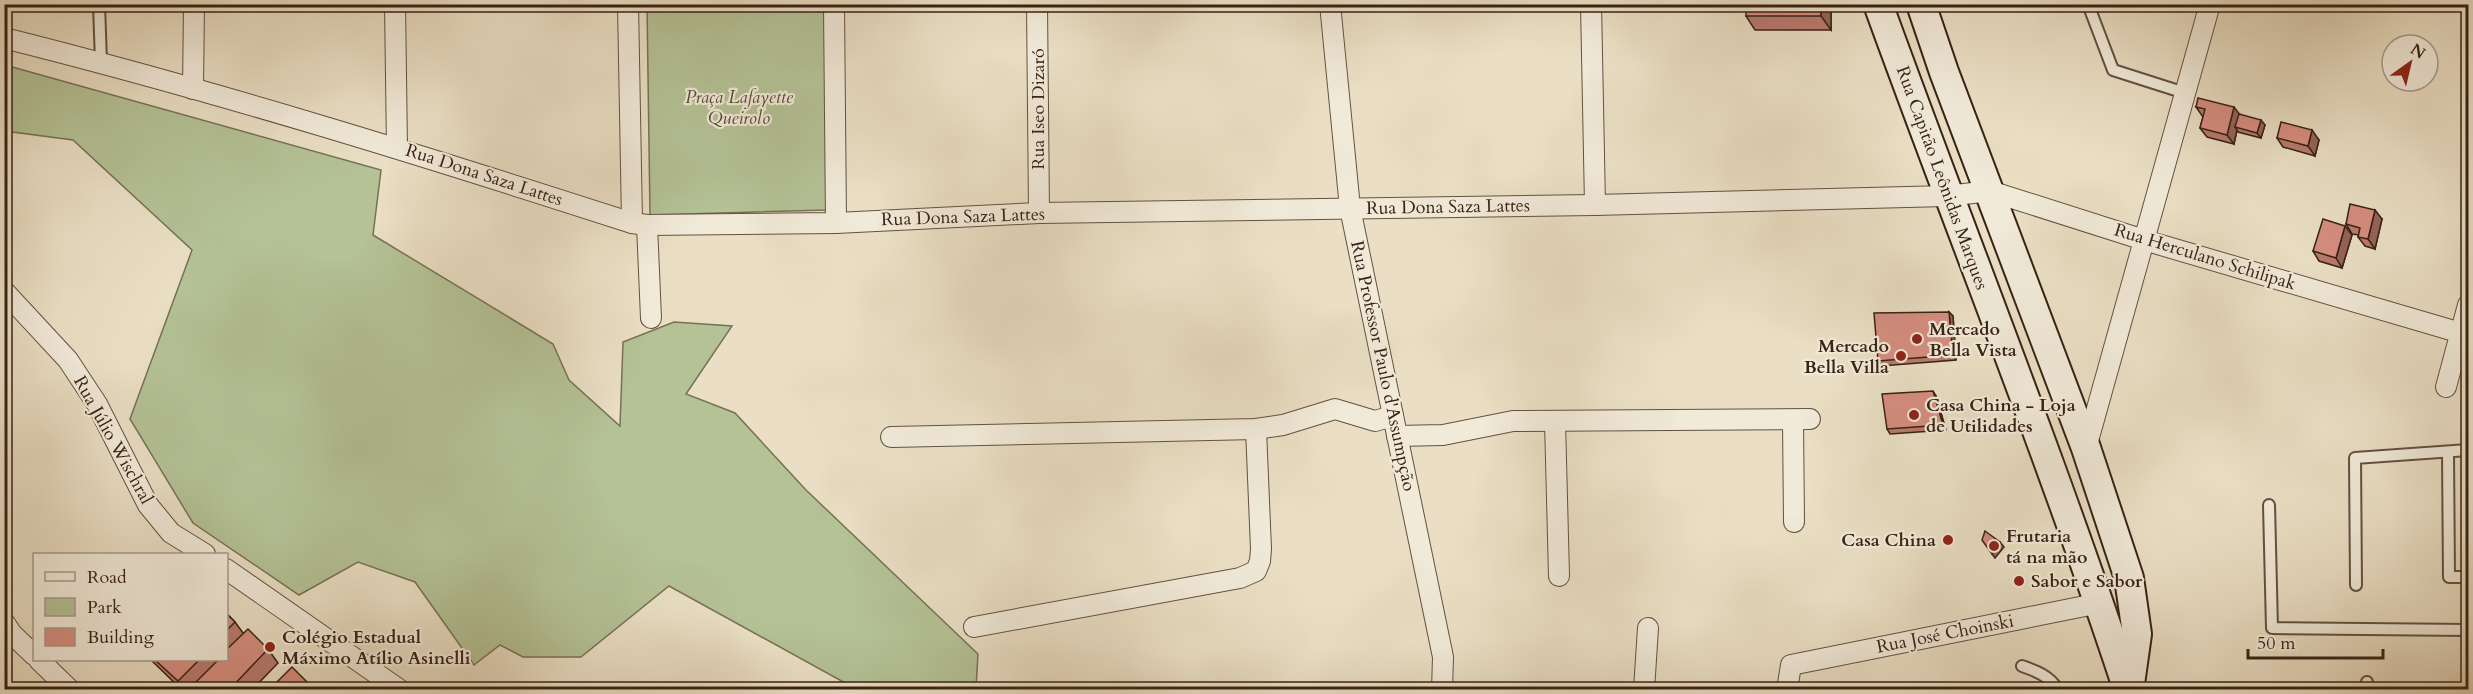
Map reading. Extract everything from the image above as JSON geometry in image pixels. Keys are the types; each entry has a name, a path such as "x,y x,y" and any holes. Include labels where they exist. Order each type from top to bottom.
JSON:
{"main road":[{"name":"Rua Capitão Leônidas Marques","path":"1878,4 1947,196 2100,603 2129,690"},
{"name":"Rua Capitão Leônidas Marques","path":"1921,4 1944,72 2086,448 2129,578 2136,634 2129,690"}],"street":[{"path":"192,89 194,4"},
{"path":"395,4 397,148"},
{"path":"628,4 640,224 651,318"},
{"path":"834,4 836,223"},
{"name":"Rua Iseo Dizaró","path":"1037,4 1039,213"},
{"name":"Rua Professor Paulo d'Assumpção","path":"1330,4 1350,208 1443,657 1442,690"},
{"path":"1591,4 1595,205"},
{"path":"2086,448 2210,4"},
{"name":"Rua Dona Saza Lattes","path":"4,39 101,62 397,148 640,224 836,223 1039,213 1595,205 1947,196"},
{"name":"Rua Herculano Schilipak","path":"1947,196 1990,191 2144,240 2461,333"},
{"name":"Rua Júlio Wischral","path":"4,291 68,360 97,404 148,505 171,533 202,553"},
{"path":"2446,387 2469,305"},
{"path":"891,437 1256,429 1283,425 1335,409 1375,421 1393,416"},
{"path":"1397,436 1443,435 1502,422 1801,419 1794,522"},
{"path":"1555,421 1559,576"},
{"path":"974,627 1240,578 1256,571 1261,549 1256,429"},
{"path":"228,570 400,690"},
{"name":"Rua José Choinski","path":"1787,690 1791,665 2100,603"},
{"path":"1644,690 1648,628"},
{"path":"7,634 33,654"},
{"path":"40,661 70,690"}],"lane":[{"path":"99,4 101,62"},
{"path":"2088,4 2113,70 2185,93"},
{"path":"2356,585 2355,458 2469,450"},
{"path":"2448,452 2448,577 2469,577"},
{"path":"2270,505 2272,628 2469,630"},
{"path":"2022,666 2040,673 2058,690"}],"green space":[{"name":"Praça Lafayette Queirolo","path":"647,5 831,5 828,210 650,215"},
{"path":"5,65 381,170 373,235 553,344 569,380 620,426 623,342 674,322 732,326 686,394 735,413 806,490 978,654 976,689 856,689 669,586 581,657 523,657 500,645 474,665 415,582 358,562 299,595 193,523 130,419 192,250 73,140 5,131"}],"building":[{"path":"1746,4 1821,4 1821,16 1746,16"},
{"path":"2198,98 2234,107 2227,135 2200,128 2205,109 2196,107"},
{"path":"2239,114 2261,120 2257,133 2235,127"},
{"path":"2281,122 2312,130 2308,146 2277,138"},
{"path":"2350,204 2375,210 2368,239 2358,237 2360,228 2346,224"},
{"path":"2323,219 2345,226 2336,258 2313,251"},
{"name":"Mercado Bella Vista","path":"1949,312 1953,355 1878,361 1874,313"},
{"name":"Casa China - Loja de Utilidades","path":"1933,391 1943,425 1887,429 1882,394"},
{"name":"Frutaria tá na mão","path":"1985,531 2000,542 1992,554 1982,540"},
{"path":"228,615 235,622 228,629"},
{"path":"248,629 268,649 229,690 188,690 217,661 228,661 228,648"},
{"path":"156,661 198,661 178,681"},
{"path":"292,667 315,690 269,690"}],"place":[{"name":"Mercado Bella Vista","path":"1917,339"},
{"name":"Mercado Bella Villa","path":"1901,356"},
{"name":"Casa China - Loja de Utilidades","path":"1914,415"},
{"name":"Casa China","path":"1948,540"},
{"name":"Frutaria tá na mão","path":"1994,546"},
{"name":"Sabor e Sabor","path":"2019,581"},
{"name":"Colégio Estadual Máximo Atílio Asinelli","path":"270,647"}]}
